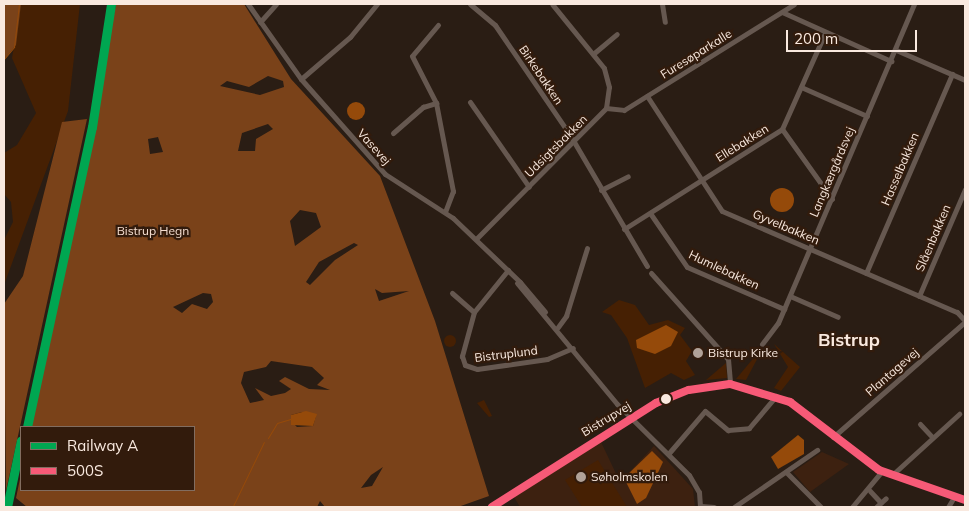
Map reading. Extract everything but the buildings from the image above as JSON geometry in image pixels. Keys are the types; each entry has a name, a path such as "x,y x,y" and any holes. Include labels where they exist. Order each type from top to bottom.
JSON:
{"main road":[{"name":"Bistrupvej","path":"492,507 630,417 689,390 730,384 776,396 882,471 965,500"}],"street":[{"name":"Vasevej","path":"248,4 301,80 385,174 445,212 508,270 558,327 630,417 669,453 698,487 701,507"},
{"path":"260,22 276,4"},
{"path":"301,80 350,36 377,4"},
{"name":"Birkebakken","path":"470,4 495,25 575,142 647,266"},
{"path":"552,4 593,54 608,78 606,108"},
{"path":"662,4 664,22"},
{"name":"Furesøparkalle","path":"606,108 624,110 794,4"},
{"name":"Langkærgårdsvej","path":"762,344 790,296 914,4"},
{"path":"782,12 824,33 891,61"},
{"path":"438,25 412,56 436,103 453,191 445,212"},
{"name":"Ellebakken","path":"624,229 782,130 824,33"},
{"path":"593,54 617,34"},
{"path":"896,50 965,80"},
{"name":"Hasselbakken","path":"866,273 952,74"},
{"path":"801,87 867,116"},
{"name":"Gyvelbakken","path":"647,96 700,181 722,211 957,312 965,321"},
{"path":"470,102 529,187"},
{"path":"393,133 423,107 436,103"},
{"name":"Udsigtsbakken","path":"476,239 575,142 606,108"},
{"path":"782,130 832,199"},
{"path":"602,190 628,176"},
{"name":"Slåenbakken","path":"919,296 965,189"},
{"name":"Humlebakken","path":"650,213 687,267 784,309"},
{"path":"558,327 566,316 587,248"},
{"name":"Bistruplund","path":"508,270 474,312 462,356 469,368 546,359 573,348"},
{"path":"651,273 728,359 730,384"},
{"path":"452,293 474,312"},
{"path":"790,296 838,317"},
{"name":"Plantagevej","path":"833,437 965,321"},
{"path":"669,453 705,410 728,430 749,428 776,396"},
{"path":"892,475 959,414"},
{"path":"920,424 932,437"},
{"path":"734,507 817,450"},
{"path":"852,507 870,491 882,471"},
{"path":"786,472 821,507"},
{"path":"870,491 878,505 886,498"},
{"path":"948,507 954,497"},
{"path":"701,507 714,507"}],"shaded area":[{"path":"21,4 80,4 68,111 4,285 4,240 13,222 11,202 4,194 4,153 17,145 36,113 12,58"},
{"path":"352,102 360,102 365,107 363,118 352,120 347,115 347,107"},
{"path":"782,188 791,191 794,200 791,209 782,212 773,209 770,200 773,191"},
{"path":"619,300 635,305 649,325 668,320 685,328 680,335 692,351 686,361 695,375 684,380 671,373 645,388 627,338 611,315 602,312"},
{"path":"666,325 678,332 671,346 655,354 637,348 636,340"},
{"path":"452,335 455,336 455,346 448,347 445,346 444,339 445,336"},
{"path":"774,344 800,367 781,391 774,388 788,367"},
{"path":"762,348 746,380 736,379"},
{"path":"726,363 727,378 706,380"},
{"path":"484,400 492,416 489,417 477,403"},
{"path":"306,411 317,414 313,426 291,425 291,415"},
{"path":"798,435 804,440 804,454 778,469 771,457"},
{"name":"Søholmskolen","path":"601,442 620,482 654,446 693,489 695,507 520,507 514,497"},
{"path":"652,451 663,462 646,498 637,504 624,478"},
{"path":"822,452 849,464 810,492 793,472"},
{"path":"598,460 627,507 582,507 565,480"}],"green space":[{"path":"4,4 21,4 16,45 4,60"},
{"name":"Bistrup Hegn","path":"116,4 244,4 291,79 380,176 435,321 489,496 458,507 325,507 320,501 317,507 27,507 16,498 20,479 20,491 195,491 195,426 31,426","holes":["268,76 283,81 284,87 260,95 220,86 227,81 249,87","268,124 273,129 256,139 255,151 238,151 242,133","158,137 163,152 150,154 148,139","300,210 316,213 321,227 295,246 290,221","354,243 358,245 335,260 310,285 306,282 319,262","375,289 382,293 409,291 379,301","203,293 211,294 213,302 207,309 192,304 182,313 173,307","271,361 312,367 324,378 317,385 330,390 309,389 285,377 279,381 291,389 285,393 271,396 255,388 264,400 250,403 241,383 244,372 266,367","302,412 316,416 313,426 297,427 291,421 291,415","383,467 372,486 361,488 371,475"]},
{"path":"87,119 6,491 4,304 23,276 62,122"}],"waterway":[{"path":"4,59 14,47 19,4"},
{"path":"268,438 277,423 290,419"},
{"path":"233,506 264,442"}],"rail line":[{"name":"A","path":"27,426 92,127 111,4"},
{"name":"A","path":"7,507 20,445"}],"transit line":[{"name":"500S","path":"492,507 656,403 689,390 730,384 790,402 879,470 965,500"}],"place":[{"name":"Bistrup Kirke","path":"698,353"},
{"name":"Søholmskolen","path":"581,477"}],"district":[{"name":"Bistrup","path":"849,340"}]}
